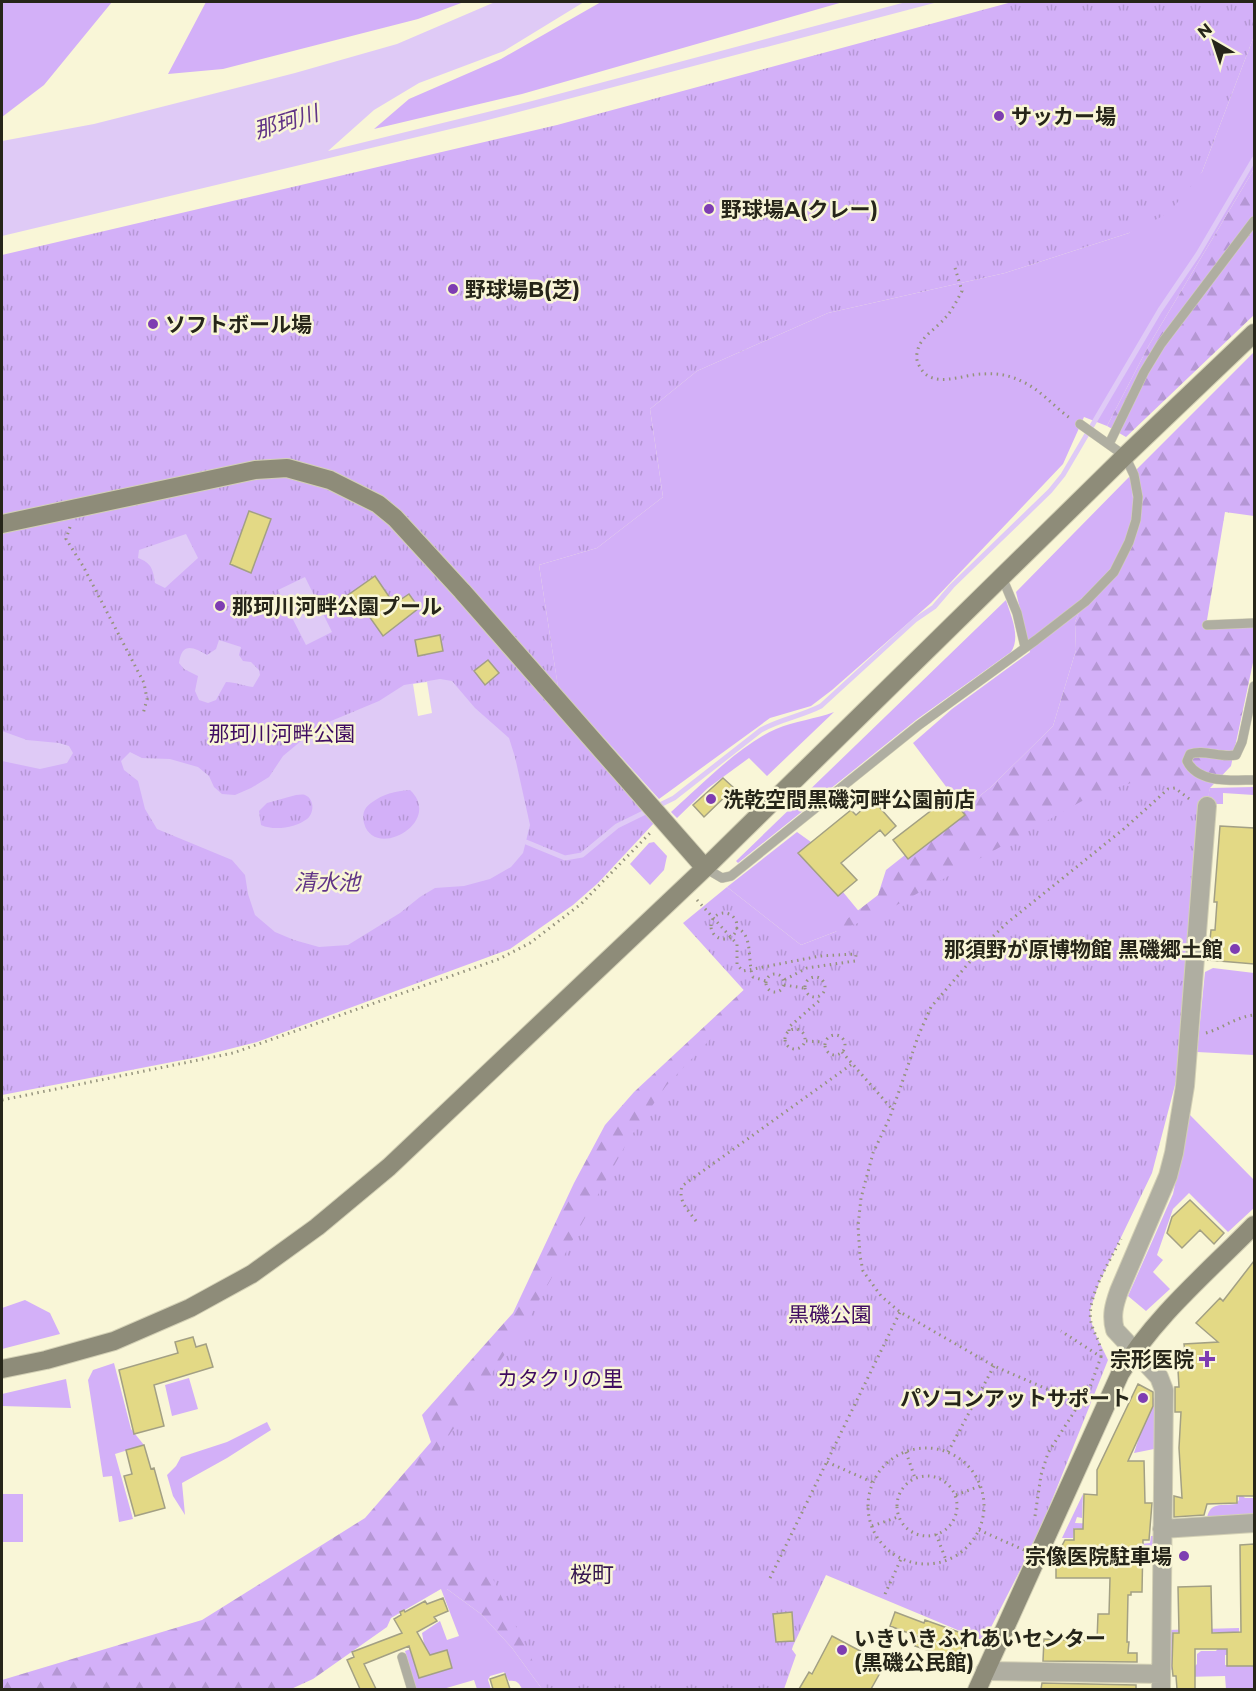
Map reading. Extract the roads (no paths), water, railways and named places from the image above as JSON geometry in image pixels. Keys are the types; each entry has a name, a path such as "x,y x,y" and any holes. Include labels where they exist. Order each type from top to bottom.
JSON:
{"street":[{"path":"2,1370 114,1341 190,1308 261,1267 317,1227 389,1167 705,868 1125,456 1254,333"},
{"path":"2,524 255,470 287,468 330,480 378,504 395,519 470,600 705,868"},
{"path":"985,1671 1161,1682 1164,1390 1159,1377 1115,1330 1113,1309 1168,1176 1174,1153 1185,1086 1206,810"},
{"path":"977,1689 1103,1410 1134,1352 1168,1313 1254,1225"},
{"path":"1162,1529 1254,1523"}],"lane":[{"path":"1106,441 1161,344 1254,221"},
{"path":"705,868 722,878 731,876 919,724 1084,602 1114,572 1129,542 1136,520 1138,497 1134,475 1125,456 1080,424"},
{"path":"1002,577 1017,613 1025,647"},
{"path":"1207,625 1254,623"},
{"path":"1254,687 1242,742 1236,755 1227,757 1197,752 1190,754 1186,761 1190,768 1202,775 1222,780 1254,780"},
{"path":"402,1657 412,1689"}],"water":[{"name":"那珂川","path":"495,2 584,2 504,51 419,83 374,110 328,151 532,101 906,2 938,2 484,121 2,236 2,141 94,124 295,73 397,44"},
{"path":"186,534 198,558 165,588 155,583 151,568 138,558 139,550"},
{"path":"305,577 332,632 306,645 278,590"},
{"path":"219,640 241,647 239,655 243,661 251,662 259,670 260,675 253,687 226,682 216,700 208,703 199,700 195,691 198,676 184,669 179,663 180,656 185,649 189,648 207,655 216,649"},
{"name":"清水池","path":"440,679 452,681 475,708 509,738 530,825 523,853 511,867 490,879 464,886 435,888 348,945 319,947 275,932 255,915 245,875 232,860 157,829 145,809 138,781 124,770 121,761 130,752 142,758 170,759 198,767 209,776 214,787 222,794 235,795 269,777 283,756 313,731 379,701 404,685","holes":["410,790 418,802 419,814 413,825 404,833 392,838 380,838 370,834 363,820 367,807 385,795","296,795 305,795 311,800 312,810 307,819 297,825 284,828 261,825 259,811 267,803"]},
{"path":"2,731 27,740 69,746 73,753 67,763 40,769 2,761"}],"waterway":[{"path":"526,842 565,858 582,855 617,826 674,798 761,730 821,706 915,620 934,607 952,586 1050,491 1063,475 1160,310 1198,254 1254,159"}],"place":[{"name":"サッカー場","path":"999,116"},
{"name":"野球場A(クレー)","path":"709,209"},
{"name":"野球場B(芝)","path":"453,289"},
{"name":"ソフトボール場","path":"153,324"},
{"name":"那珂川河畔公園プール","path":"220,606"},
{"name":"洗乾空間黒磯河畔公園前店","path":"711,799"},
{"name":"那須野が原博物館 黒磯郷土館","path":"1235,949"},
{"name":"宗形医院","path":"1207,1359"},
{"name":"パソコンアットサポート","path":"1143,1398"},
{"name":"宗像医院駐車場","path":"1184,1556"},
{"name":"いきいきふれあいセンター (黒磯公民館)","path":"842,1650"}],"district":[{"name":"桜町","path":"592,1574"}],"park label":[{"name":"那珂川河畔公園","path":"282,733"},
{"name":"黒磯公園","path":"830,1314"},
{"name":"カタクリの里","path":"560,1378"}]}
